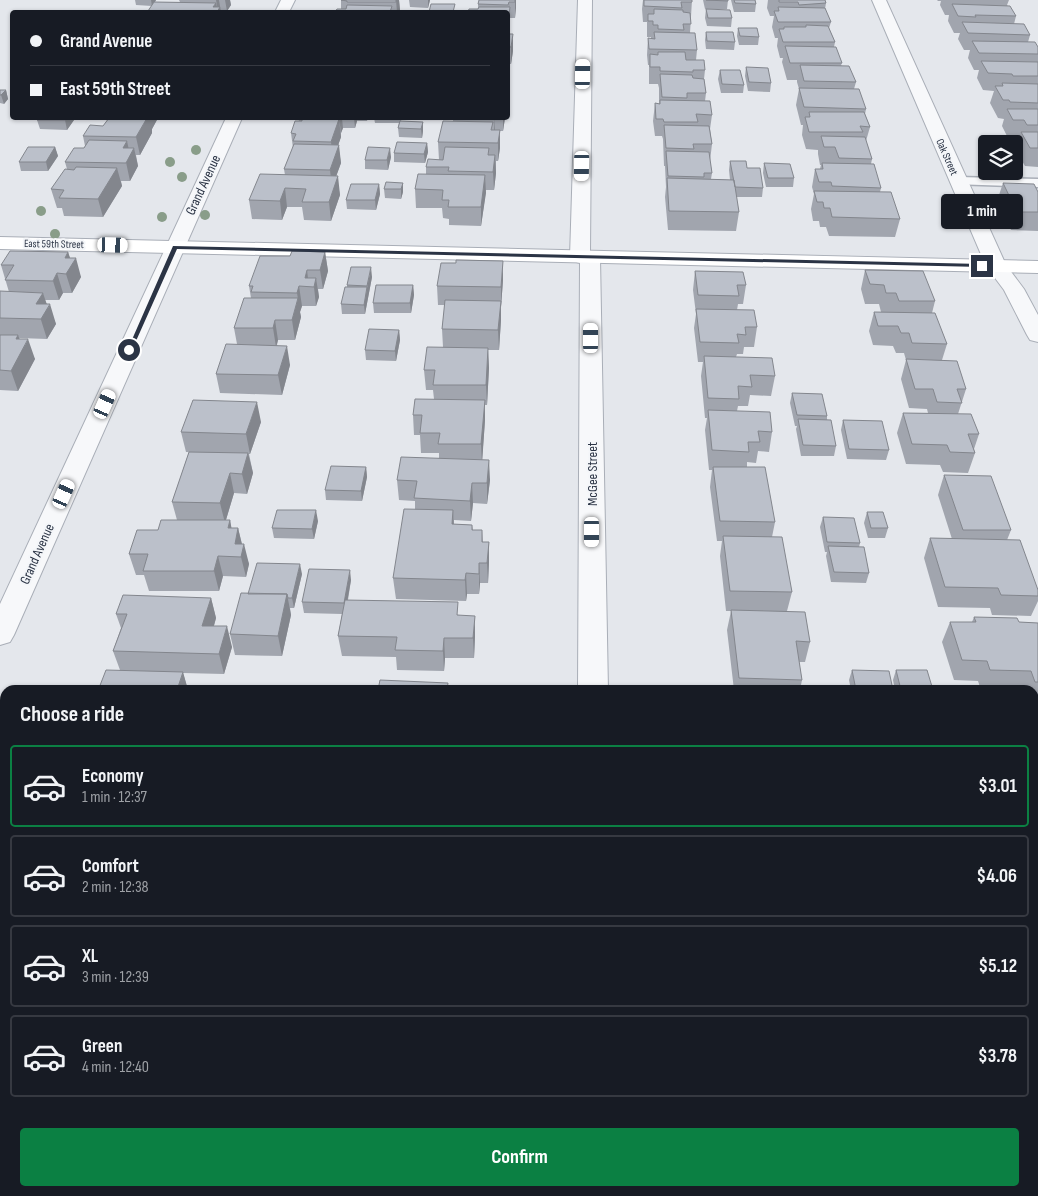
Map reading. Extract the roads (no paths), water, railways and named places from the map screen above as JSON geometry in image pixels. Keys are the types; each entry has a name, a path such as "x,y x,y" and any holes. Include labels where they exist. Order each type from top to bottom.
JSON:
{"street":[{"name":"McGee Street","path":"585,0 585,258 593,685"},
{"name":"Oak Street","path":"879,0 996,266 1014,290 1038,336"},
{"name":"Grand Avenue","path":"0,635 233,120"},
{"name":"East 59th Street","path":"0,243 1038,267"}],"lane":[{"path":"958,181 1038,183"}]}
